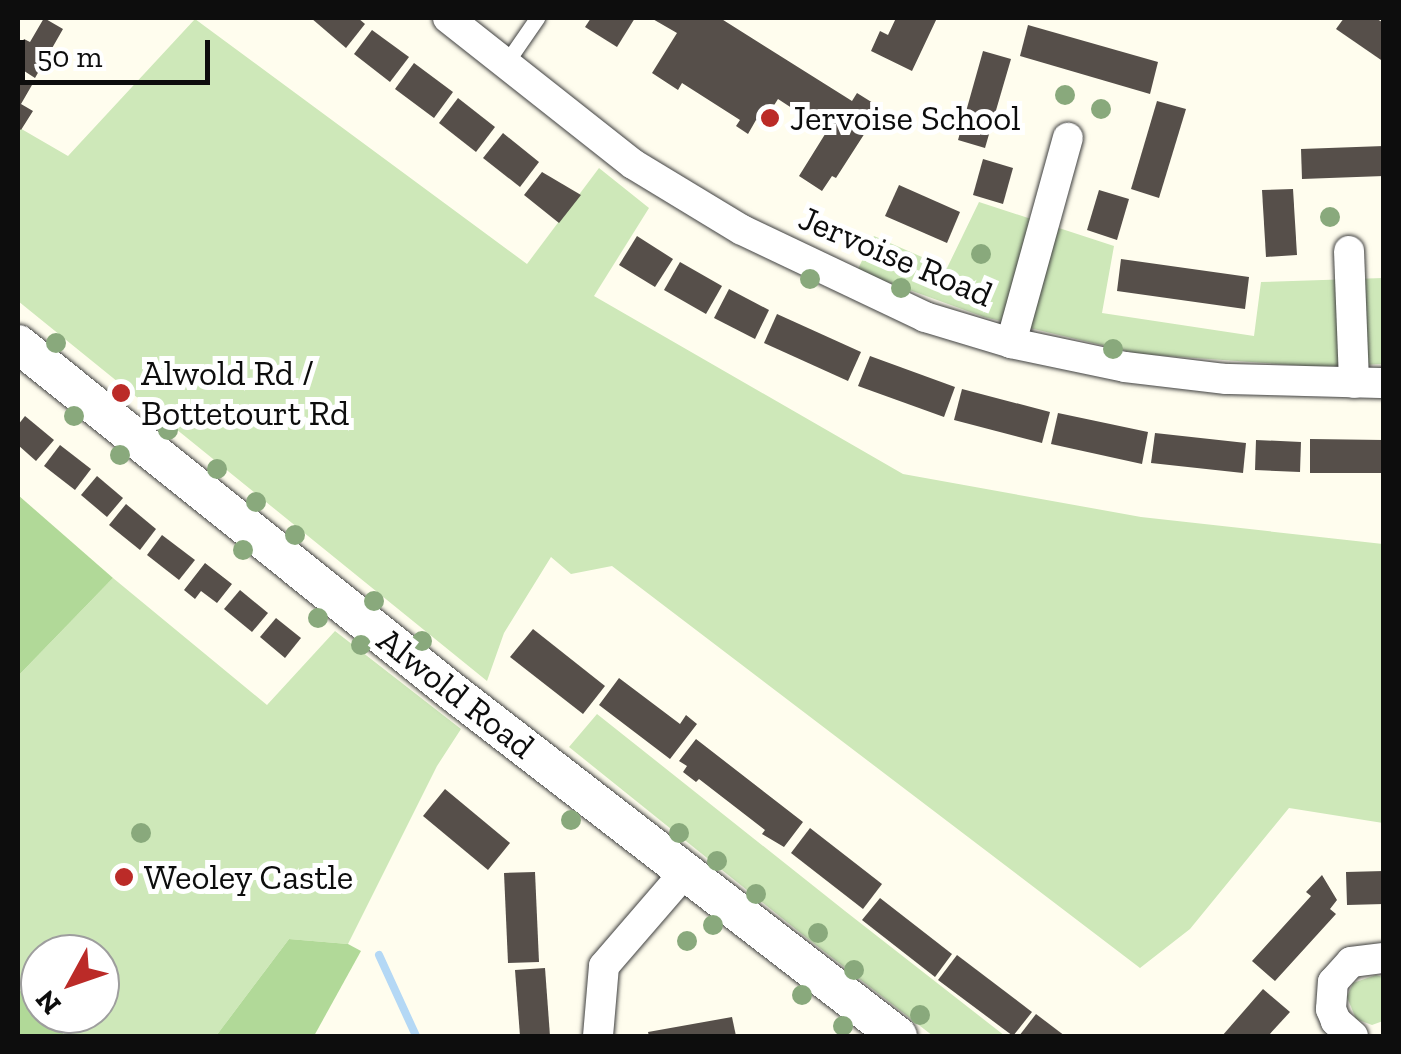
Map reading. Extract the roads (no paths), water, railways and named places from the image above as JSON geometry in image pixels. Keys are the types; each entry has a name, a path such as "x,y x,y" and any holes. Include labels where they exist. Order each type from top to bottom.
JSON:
{"street":[{"name":"Jervoise Road","path":"448,18 633,164 742,230 924,317 1011,343 1125,367 1226,379 1368,383"},
{"path":"1011,343 1068,138"},
{"path":"1349,251 1368,383"},
{"name":"Alwold Road","path":"18,344 898,1036"},
{"path":"598,1036 604,966 686,871"},
{"path":"1346,1035 1331,1008 1333,982 1351,962 1384,958"}],"lane":[{"path":"506,63 536,18"}],"waterway":[{"path":"379,955 416,1036"}],"place":[{"name":"Jervoise School","path":"770,118"},
{"name":"Alwold Rd / Bottetourt Rd","path":"121,393"},
{"name":"Weoley Castle","path":"124,877"}]}
